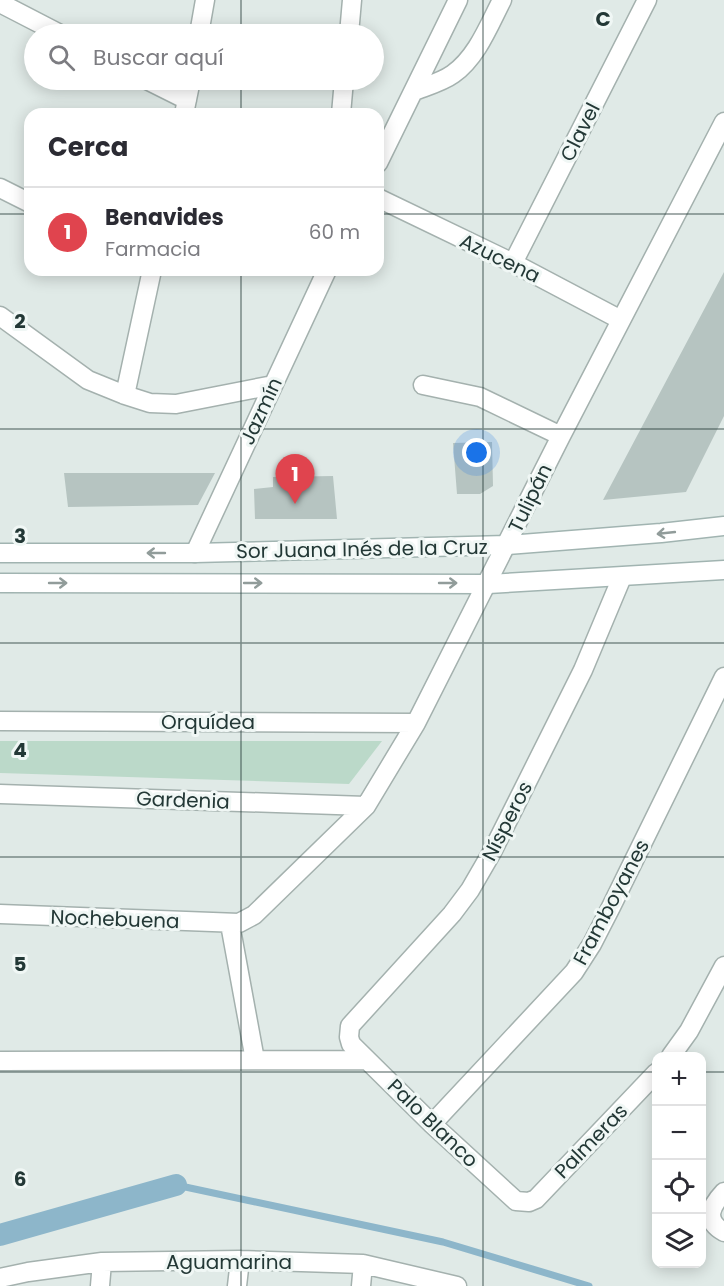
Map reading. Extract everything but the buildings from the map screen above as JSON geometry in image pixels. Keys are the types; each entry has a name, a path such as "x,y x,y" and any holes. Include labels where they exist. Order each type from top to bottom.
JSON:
{"street":[{"path":"201,24 205,0"},
{"path":"350,24 352,0"},
{"path":"384,151 458,0"},
{"path":"414,91 451,76 464,66 502,0"},
{"name":"Clavel","path":"513,263 647,0"},
{"path":"0,3 41,24"},
{"path":"161,90 185,107 188,90"},
{"path":"342,108 343,90"},
{"name":"Tulipán","path":"230,924 238,923 254,915 366,806 416,723 561,436 724,122"},
{"path":"0,188 24,200"},
{"name":"Azucena","path":"384,201 513,263 621,320"},
{"path":"125,395 151,276"},
{"name":"Jazmín","path":"195,553 324,276"},
{"path":"0,316 88,380 150,403 176,404 273,385"},
{"path":"423,385 480,397 561,436"},
{"name":"Sor Juana Inés de la Cruz","path":"0,553 195,553 507,545 724,526"},
{"path":"316,550 316,583"},
{"name":"Sor Juana Inés de la Cruz","path":"0,583 488,584 724,570"},
{"name":"Nísperos","path":"349,1037 350,1026 452,914 470,890 492,852 583,670 622,577"},
{"name":"Framboyanes","path":"432,1124 574,972 611,907 724,677"},
{"name":"Orquídea","path":"0,721 416,723"},
{"name":"Gardenia","path":"0,794 366,806"},
{"name":"Nochebuena","path":"0,914 230,924"},
{"path":"230,924 255,1060"},
{"path":"674,1052 689,1031 724,966"},
{"name":"Palo Blanco","path":"349,1037 351,1044 432,1124 516,1201 523,1202"},
{"path":"0,1061 368,1060"},
{"name":"Palmeras","path":"523,1202 536,1199 652,1078"},
{"path":"718,1226 713,1204 724,1192"},
{"path":"237,1286 240,1260"},
{"name":"Aguamarina","path":"0,1278 102,1262 240,1260 363,1264 457,1286"},
{"path":"100,1286 102,1262"},
{"path":"361,1286 363,1264"}],"green space":[{"path":"0,741 382,741 349,784 0,773"}],"waterway":[{"path":"176,1185 443,1242 589,1286"},
{"path":"0,1235 176,1185"}],"place":[{"name":"Benavides","path":"295,504"}]}
